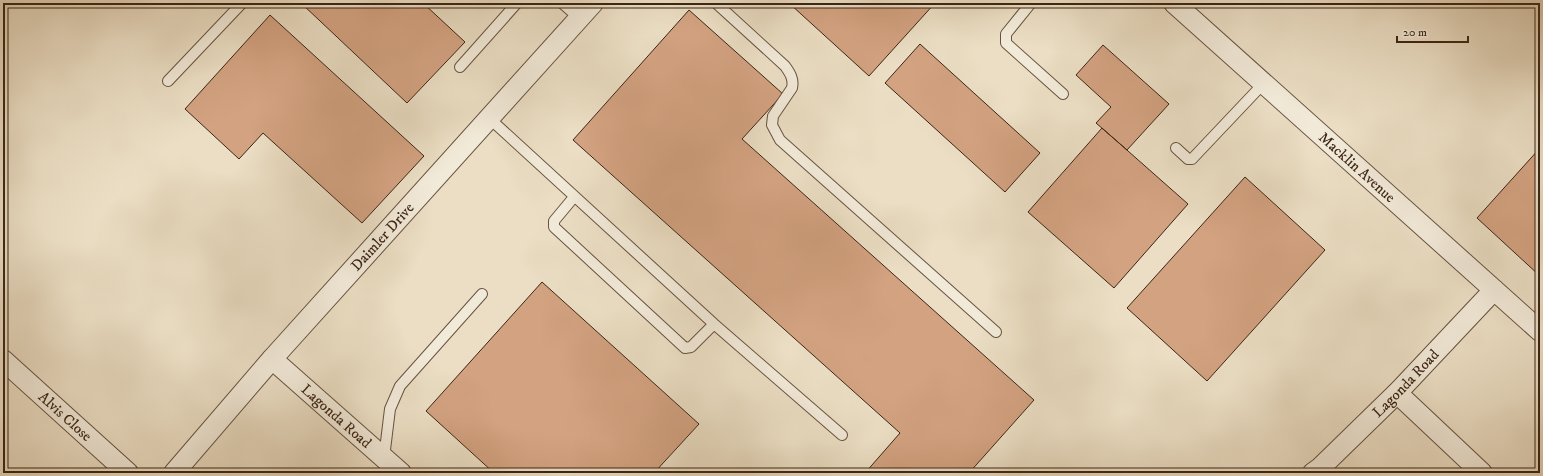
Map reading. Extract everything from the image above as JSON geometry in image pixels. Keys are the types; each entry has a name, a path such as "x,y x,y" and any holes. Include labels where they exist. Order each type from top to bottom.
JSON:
{"street":[{"name":"Daimler Drive","path":"174,473 272,359 592,3"},
{"name":"Macklin Avenue","path":"1174,3 1540,331"},
{"name":"Lagonda Road","path":"1313,473 1320,468 1398,392 1494,290"},
{"name":"Lagonda Road","path":"272,359 401,473"},
{"name":"Alvis Close","path":"3,360 128,473"},
{"path":"1398,392 1482,473"}],"lane":[{"path":"168,81 242,3"},
{"path":"460,67 517,3"},
{"path":"562,3 579,18"},
{"path":"716,3 785,66 792,76 792,88 773,116 772,125 780,140 996,332"},
{"path":"1031,3 1006,34 1006,43 1062,94"},
{"path":"1176,148 1188,159 1192,159 1263,84"},
{"path":"489,118 574,198 714,324 842,435"},
{"path":"574,198 554,221 554,227 685,348 691,347 714,324"},
{"path":"384,458 390,409 400,386 482,294"}],"building":[{"path":"423,3 465,42 407,103 302,4"},
{"path":"935,3 869,76 790,4"},
{"path":"689,10 783,94 742,139 1034,400 969,473 865,473 900,433 573,140"},
{"path":"270,15 424,156 362,223 263,133 239,159 185,109"},
{"path":"920,44 1040,153 1005,192 885,83"},
{"path":"1103,45 1169,104 1127,150 1096,123 1111,107 1076,75"},
{"path":"1102,128 1188,204 1114,288 1028,212"},
{"path":"1540,148 1540,276 1477,218"},
{"path":"1245,177 1325,250 1207,381 1127,308"},
{"path":"542,282 699,424 654,473 494,473 426,411"}]}
